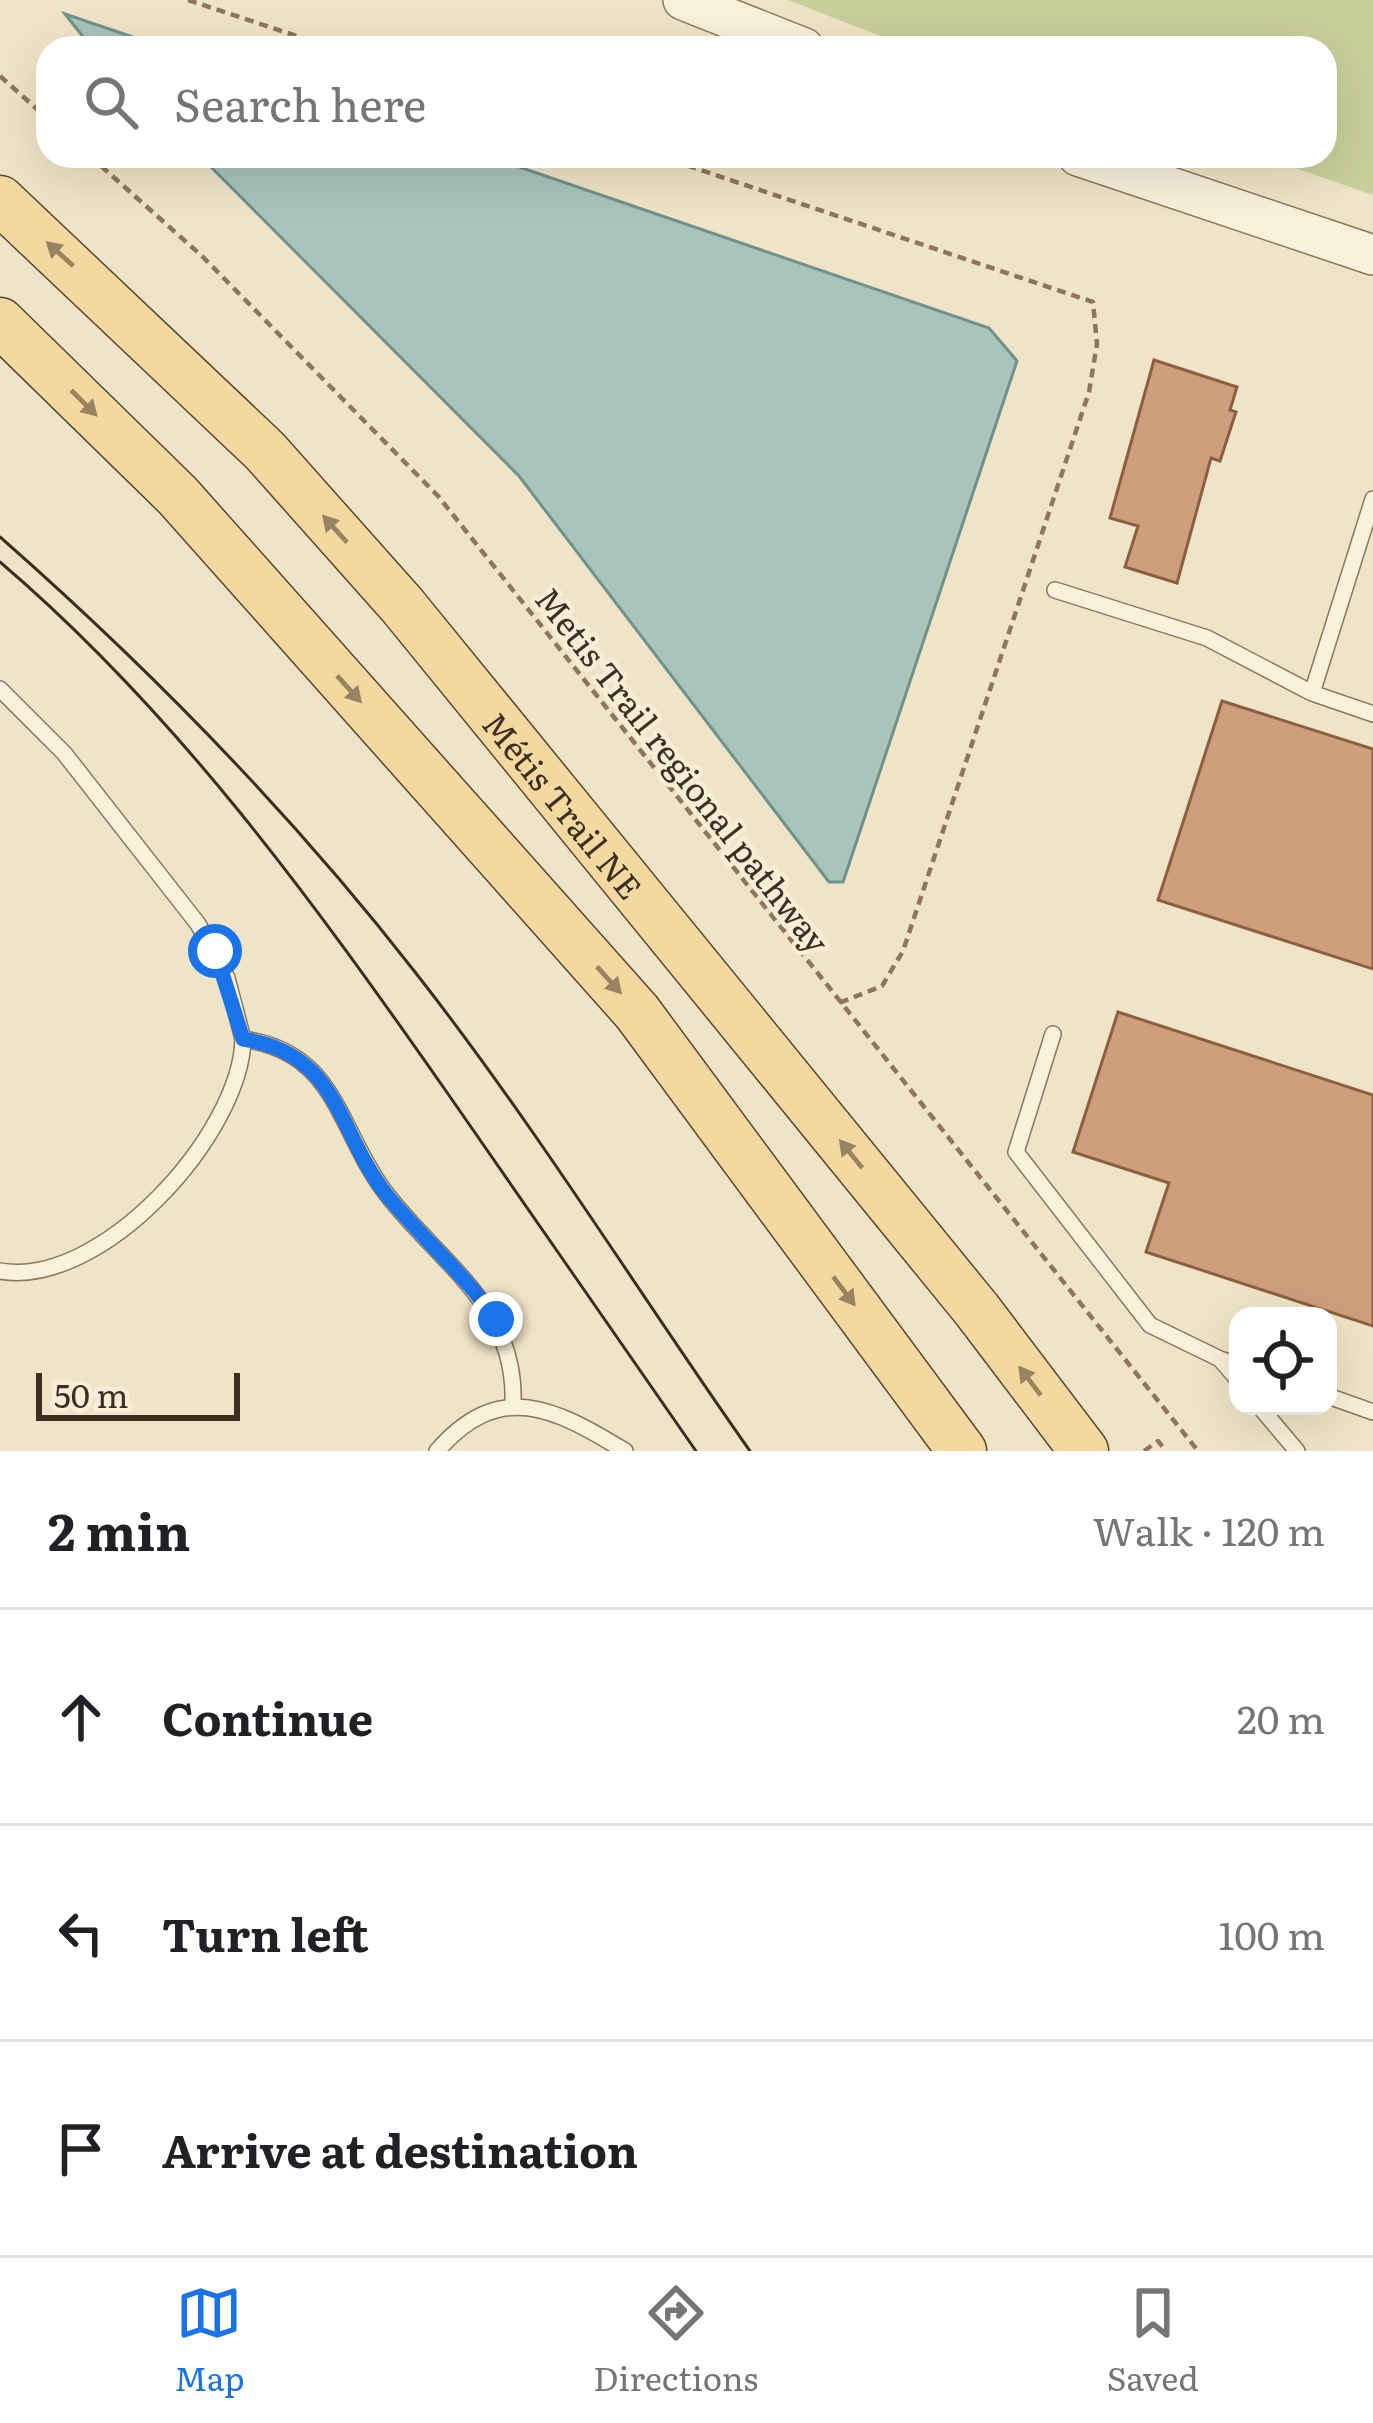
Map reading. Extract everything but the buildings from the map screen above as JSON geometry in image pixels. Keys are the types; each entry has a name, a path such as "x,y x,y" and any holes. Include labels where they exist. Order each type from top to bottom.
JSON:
{"main road":[{"name":"Métis Trail NE","path":"0,200 265,451 402,604 962,1292 1084,1451"},
{"path":"0,322 178,496 637,1012 962,1451"}],"street":[{"path":"683,0 774,36"},
{"path":"1114,168 1373,255"}],"lane":[{"path":"1312,693 1373,500"},
{"path":"1055,590 1207,638 1312,693 1373,714"},
{"path":"0,689 64,753 198,924 226,978 243,1039 238,1078 227,1104 160,1193 86,1256 57,1269 0,1271"},
{"path":"1053,1034 1016,1153 1150,1324 1229,1362"},
{"path":"243,1039 285,1049 321,1079 387,1195 441,1250 496,1319 508,1348 513,1404"},
{"path":"1220,1359 1229,1370"},
{"path":"1337,1399 1373,1412"},
{"path":"437,1451 483,1413 513,1404 571,1421 626,1451"},
{"path":"1267,1415 1297,1451"}],"path":[{"path":"188,0 297,36"},
{"path":"0,76 36,108"},
{"name":"Metis Trail regional pathway","path":"103,168 203,257 438,496 1198,1451"},
{"path":"695,168 1093,302 1097,344 1089,392 903,951 882,986 839,1003"},
{"path":"1144,1451 1158,1441 1166,1451"}],"green space":[{"path":"788,0 1373,0 1373,195 1295,168 1337,168 1337,36 880,36"}],"water":[{"path":"65,14 130,36 82,36"},
{"path":"212,168 522,168 989,328 1017,361 843,882 829,882 519,476"}],"tram line":[{"path":"0,537 218,745 368,913 502,1089 750,1451"},
{"path":"0,562 126,682 240,812 396,1020 696,1451"}],"route":[{"path":"215,951 243,1039 285,1049 321,1079 387,1195 441,1250 496,1319"}]}
